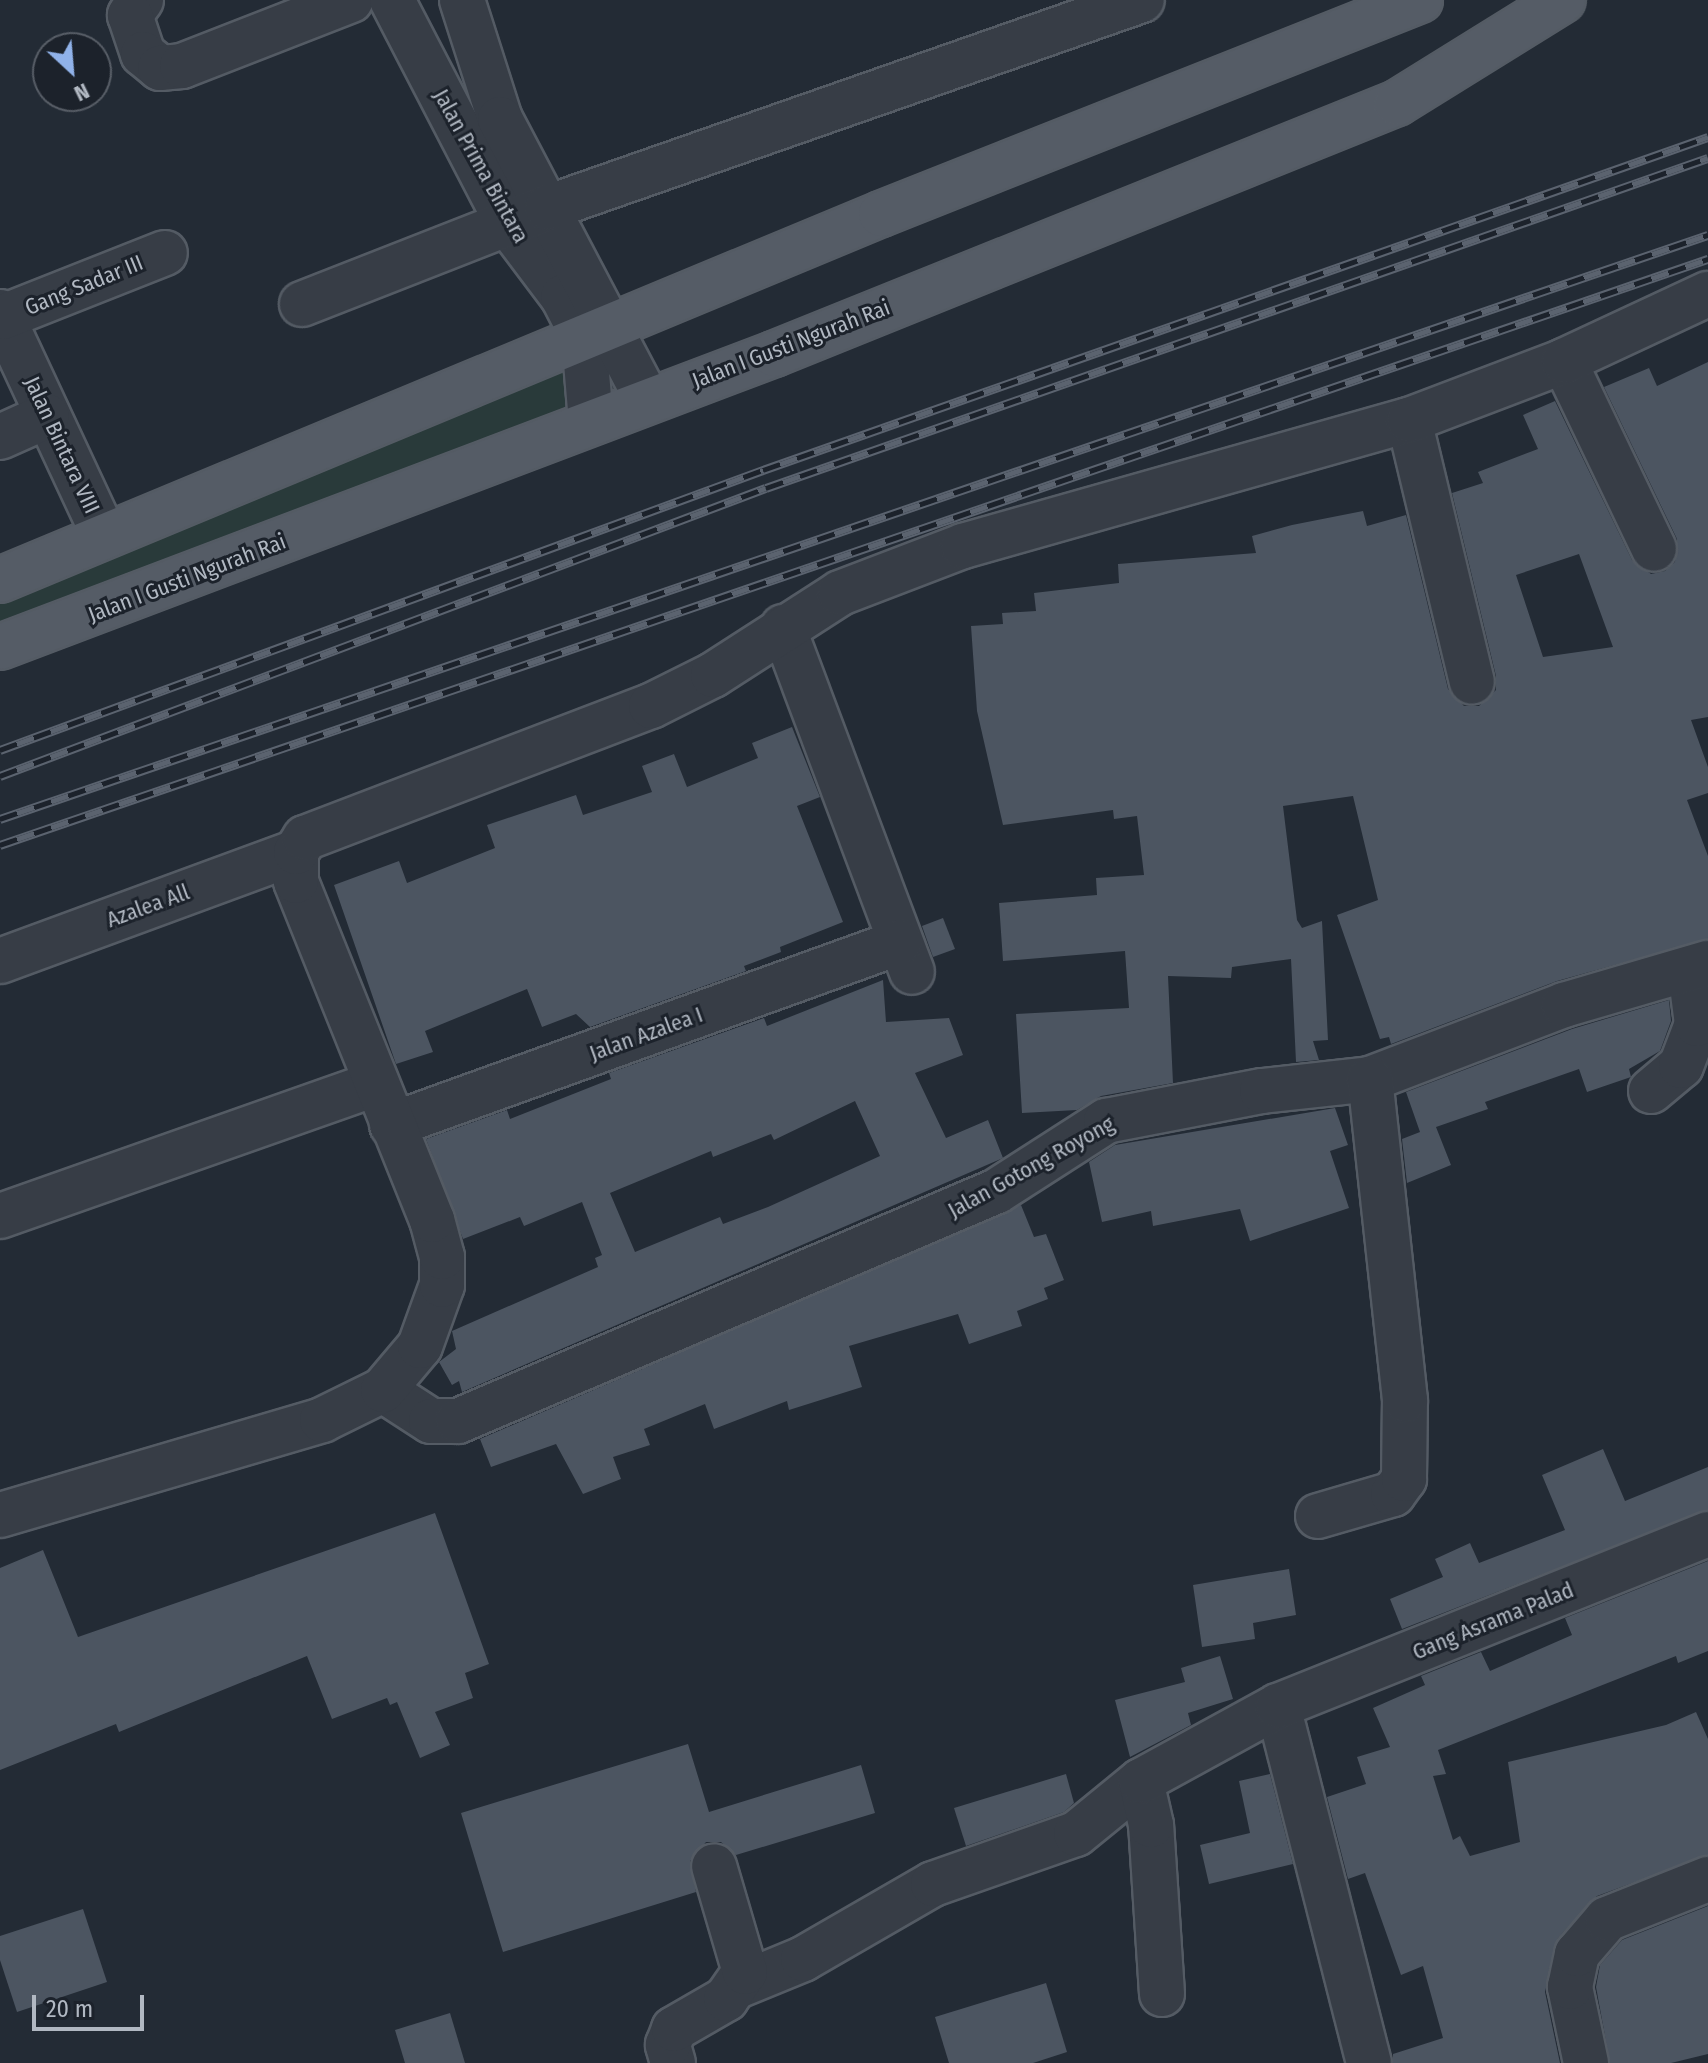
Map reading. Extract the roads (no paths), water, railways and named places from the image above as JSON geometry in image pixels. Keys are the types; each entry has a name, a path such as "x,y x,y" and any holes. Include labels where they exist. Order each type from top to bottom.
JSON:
{"main road":[{"path":"0,580 1420,0"},
{"name":"Jalan I Gusti Ngurah Rai","path":"0,647 647,399 774,354 1397,103 1563,0"}],"street":[{"path":"141,0 130,15 143,54 160,68 182,66 351,0"},
{"name":"Jalan Prima Bintara","path":"392,0 528,216"},
{"name":"Jalan Prima Bintara","path":"462,0 528,216 563,297 647,399"},
{"path":"302,304 528,216 1142,0"},
{"name":"Gang Sadar III","path":"1,314 165,253"},
{"name":"Azalea All","path":"0,961 296,852 305,838 651,706 713,675 840,593 963,546 1409,420 1564,361 1708,294"},
{"name":"Jalan Bintara VIII","path":"1,314 104,535"},
{"name":"Jalan Prima Bintara","path":"591,421 596,334"},
{"path":"1564,361 1654,549"},
{"path":"0,437 47,416"},
{"path":"1409,420 1472,682"},
{"name":"Jalan Azalea I","path":"392,1125 906,957 783,627"},
{"path":"0,1515 322,1420 383,1390 420,1346 442,1285 432,1220 296,881 296,852"},
{"path":"1651,1091 1681,1066 1697,1024 1699,966"},
{"name":"Jalan Gotong Royong","path":"383,1390 431,1421 458,1421 997,1191 1106,1121 1262,1091 1370,1079 1597,994 1699,966"},
{"path":"1318,1516 1379,1500 1404,1479 1405,1400 1370,1079"},
{"path":"0,1216 375,1084"},
{"name":"Gang Asrama Palad","path":"673,2063 668,2045 674,2029 740,1985 803,1959 933,1884 1076,1834 1141,1781 1278,1706 1708,1534"},
{"path":"1278,1706 1369,2063"},
{"path":"1141,1781 1151,1825 1162,1994"},
{"path":"714,1866 745,1972 740,1985"},
{"path":"1586,2063 1571,1972 1593,1930 1708,1879"}],"railway":[{"path":"0,750 763,470 1708,137"},
{"path":"0,776 766,488 1708,158"},
{"path":"0,819 1708,235"},
{"path":"0,845 1708,259"}]}
